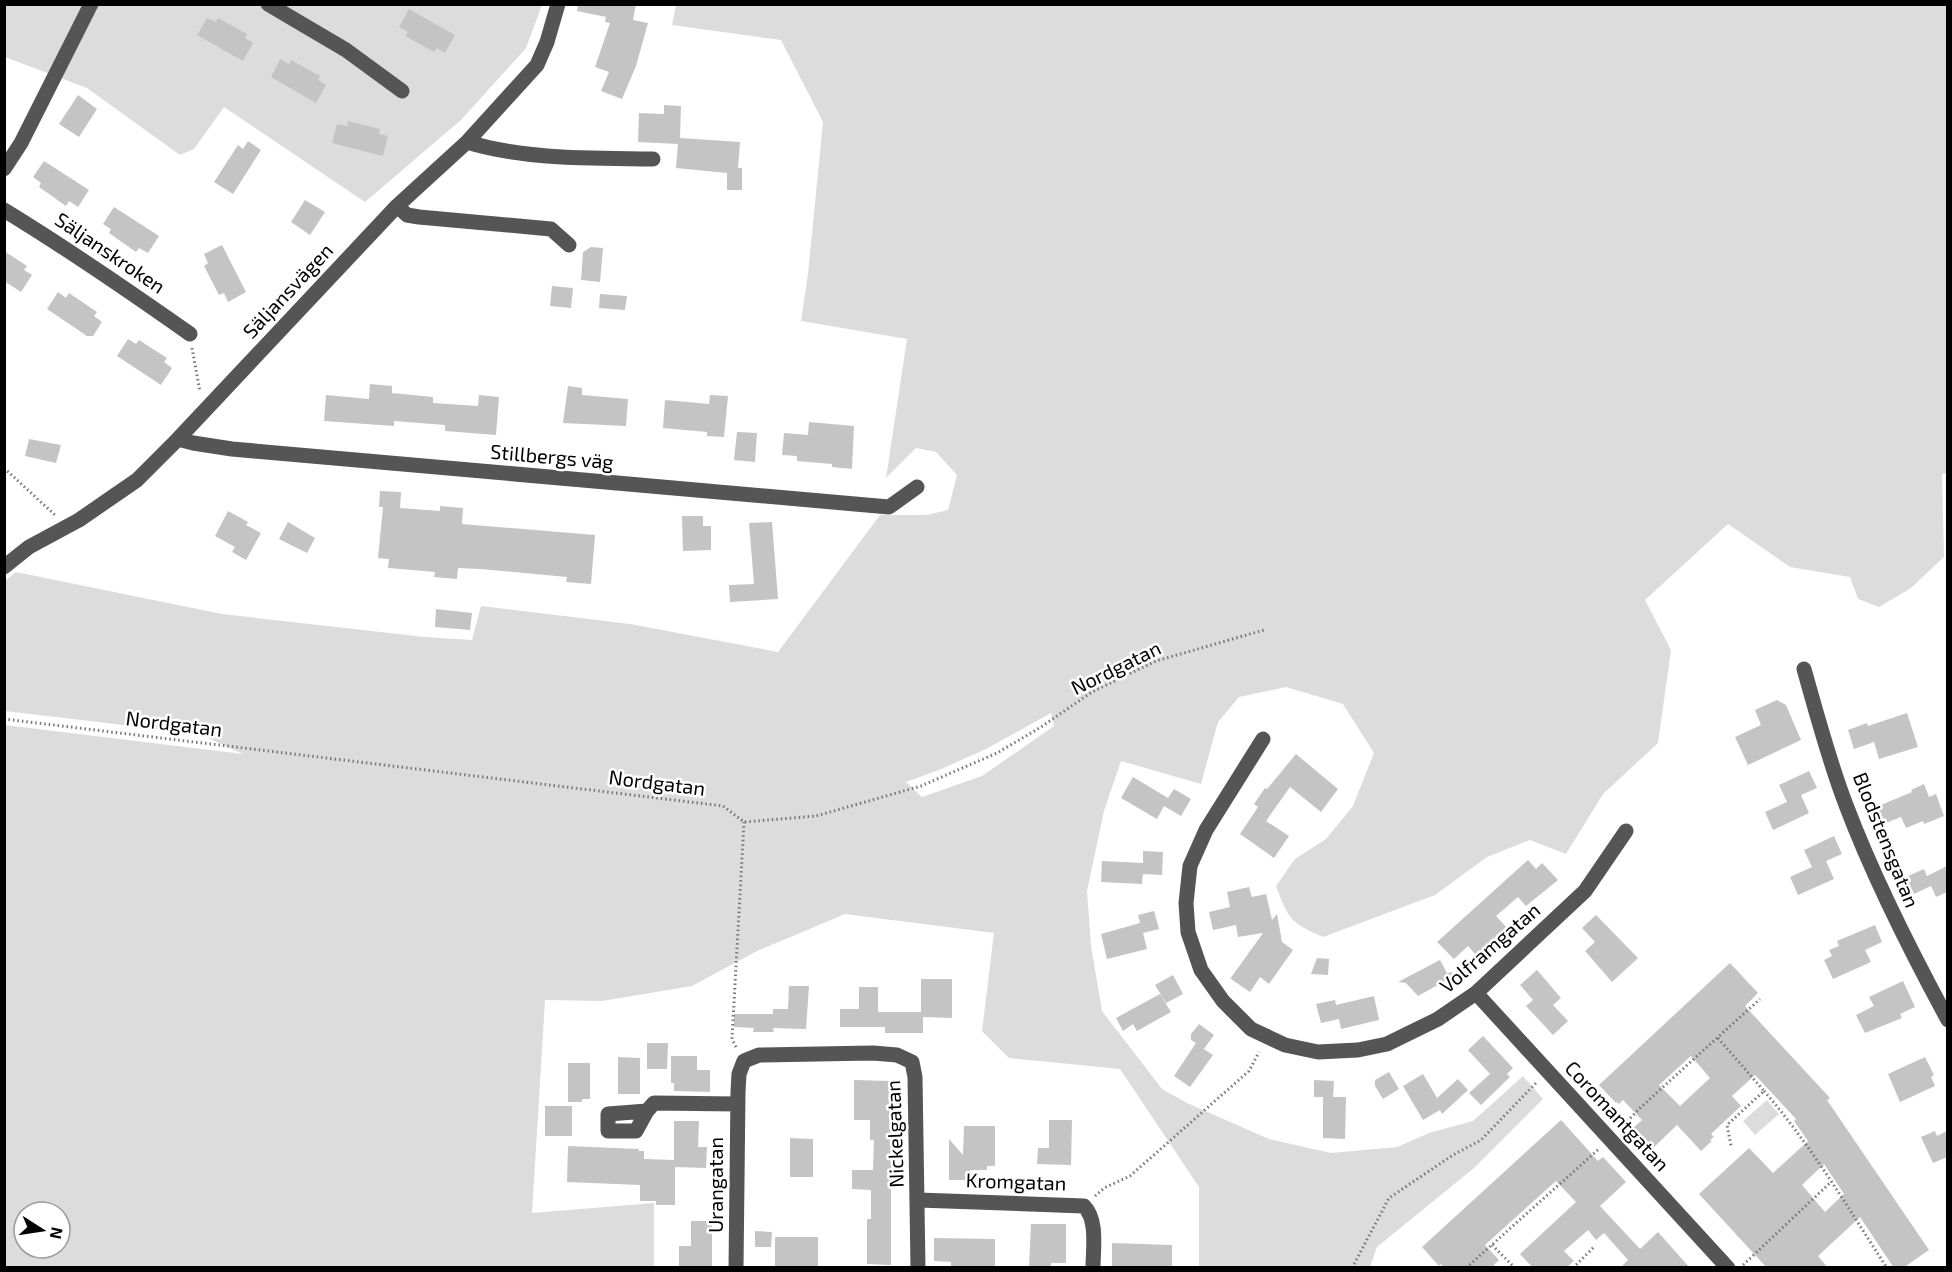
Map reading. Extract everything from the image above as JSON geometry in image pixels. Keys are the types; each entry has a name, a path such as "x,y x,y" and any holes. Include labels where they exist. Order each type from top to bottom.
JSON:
{"street":[{"path":"4,169 21,143 91,4"},
{"path":"268,4 346,50 402,91"},
{"name":"Säljansvägen","path":"4,567 29,547 79,519 137,480 178,439 397,206 467,142 537,65 547,42 558,4"},
{"path":"467,142 493,150 578,158 653,159"},
{"path":"397,206 407,215 413,216 551,229 569,245"},
{"name":"Säljanskroken","path":"4,210 128,289 190,334"},
{"name":"Stillbergs väg","path":"178,439 232,449 888,507 917,487"},
{"name":"Blodstensgatan","path":"1804,669 1845,804 1908,945 1947,1020"},
{"name":"Volframgatan","path":"1263,739 1206,830 1190,867 1186,903 1188,932 1201,970 1223,1001 1251,1029 1285,1045 1318,1052 1358,1050 1387,1044 1438,1019 1476,993 1585,891 1626,831"},
{"name":"Coromantgatan","path":"1476,993 1728,1268"},
{"name":"Nickelgatan","path":"744,1061 759,1055 873,1053 897,1055 912,1062 915,1077 918,1268"},
{"name":"Urangatan","path":"736,1268 737,1104 739,1074 744,1061"},
{"path":"647,1111 654,1103 737,1104"},
{"name":"Kromgatan","path":"918,1200 1084,1206 1093,1222 1093,1268"}],"path":[{"path":"190,334 201,396"},
{"path":"4,468 58,518"},
{"name":"Nordgatan","path":"4,719 723,806 744,822 816,816 921,786 997,753 1041,727 1092,692 1156,661 1264,630"},
{"path":"744,822 732,1038 744,1061"},
{"path":"1466,1268 1610,1139 1641,1107 1760,999"},
{"path":"1084,1206 1104,1188 1130,1176 1249,1071 1267,1037"},
{"path":"1718,1038 1783,1114 1887,1268"},
{"path":"1352,1268 1389,1198 1453,1155 1481,1140 1547,1071"},
{"path":"1731,1146 1727,1125 1764,1091"},
{"path":"1741,1268 1831,1182"},
{"path":"1492,1245 1515,1268"},
{"path":"1573,1268 1595,1246"}],"shaded area":[{"path":"4,5 542,5 526,48 461,120 365,202 224,107 194,149 180,155 87,88 5,57"},
{"path":"676,5 1947,5 1948,473 1942,474 1944,557 1911,588 1879,607 1858,599 1850,577 1790,567 1728,524 1645,600 1671,650 1658,743 1603,794 1566,854 1530,840 1487,857 1435,895 1323,937 1292,919 1276,886 1295,859 1326,839 1353,806 1374,753 1343,704 1286,687 1239,697 1218,722 1201,784 1121,761 1104,811 1087,891 1091,946 1102,1011 1162,1089 1187,1103 1269,1139 1331,1153 1397,1147 1429,1133 1473,1121 1523,1076 1543,1099 1474,1168 1377,1247 1370,1267 1199,1267 1199,1187 1120,1069 1009,1058 982,1031 994,933 845,914 757,951 692,986 602,1001 545,1000 532,1213 654,1203 654,1267 5,1267 5,725 243,754 199,734 5,711 5,581 16,572 222,614 425,637 472,640 481,606 630,624 778,652 880,515 926,515 948,510 957,475 936,452 916,448 886,478 907,339 801,321 823,122 781,40 672,25","holes":["1051,713 1054,726 982,776 922,797 906,782 986,749"]},
{"path":"1767,1100 1779,1114 1755,1135 1743,1121"}],"building":[{"path":"578,4 636,4 633,20 648,23 636,66 622,99 601,91 609,72 595,67 610,23 605,22 606,17 577,11"},
{"path":"409,9 455,35 445,53 437,48 434,52 405,36 408,32 399,27"},
{"path":"207,18 216,22 218,18 247,34 245,38 253,43 243,61 197,35"},
{"path":"280,59 289,64 291,60 320,76 318,80 326,85 316,103 271,77"},
{"path":"78,95 97,109 79,137 59,124"},
{"path":"664,105 681,106 680,138 740,142 738,168 742,168 742,190 727,190 727,173 676,168 678,144 638,142 639,113 664,114"},
{"path":"348,121 380,129 379,134 388,136 383,156 332,143 337,124 347,126"},
{"path":"248,141 261,150 233,194 214,182 238,145 243,149"},
{"path":"44,161 89,190 78,207 69,201 66,206 39,187 41,183 33,177"},
{"path":"305,200 325,212 310,235 291,222"},
{"path":"114,207 159,236 148,253 139,248 136,252 109,233 111,229 103,224"},
{"path":"222,245 246,292 228,302 224,293 219,295 204,266 208,263 204,254"},
{"path":"591,247 603,248 600,282 581,280 583,252"},
{"path":"4,251 27,266 24,270 32,275 21,292 4,281"},
{"path":"552,286 573,288 571,308 550,306"},
{"path":"58,292 66,298 69,293 97,312 94,316 102,322 93,336 87,336 47,309"},
{"path":"600,294 627,296 625,310 599,308"},
{"path":"128,339 136,344 139,340 167,358 164,362 172,368 161,385 117,356"},
{"path":"370,384 392,386 392,393 433,397 433,403 478,406 479,395 499,397 496,435 445,431 445,425 394,421 394,426 324,421 326,395 369,399"},
{"path":"568,386 582,388 582,395 628,399 626,426 563,423"},
{"path":"710,395 728,396 724,437 707,436 707,432 663,428 665,400 709,404"},
{"path":"809,422 854,426 852,469 832,467 832,464 797,461 797,456 782,455 784,433 808,435"},
{"path":"737,432 757,433 755,462 734,460"},
{"path":"29,439 61,445 56,463 25,456"},
{"path":"380,491 401,492 400,508 440,511 440,506 463,508 462,524 595,535 591,584 566,582 567,577 480,569 458,568 457,579 434,577 435,572 388,568 389,559 378,558 383,507 379,507"},
{"path":"228,511 248,522 246,525 261,533 246,560 232,552 235,547 215,536"},
{"path":"682,516 703,516 703,526 711,526 711,550 683,551"},
{"path":"288,522 315,538 307,553 279,539"},
{"path":"772,522 778,599 730,602 729,585 754,584 749,523"},
{"path":"436,609 472,613 470,630 435,627"},
{"path":"1777,700 1786,705 1801,740 1748,765 1735,737 1761,725 1755,710"},
{"path":"1907,713 1918,747 1879,759 1874,742 1854,749 1848,730"},
{"path":"1296,754 1338,789 1321,812 1290,787 1266,821 1289,836 1274,858 1240,834 1258,807 1254,804 1265,788 1267,789"},
{"path":"1809,771 1817,788 1801,795 1809,813 1773,830 1765,812 1787,802 1779,785"},
{"path":"1133,777 1168,798 1174,789 1191,799 1181,816 1164,806 1157,819 1121,798"},
{"path":"1924,784 1929,797 1936,794 1944,816 1906,828 1901,817 1883,824 1876,807 1912,792 1911,790"},
{"path":"1834,836 1842,854 1826,861 1834,879 1798,895 1790,877 1812,867 1804,850"},
{"path":"1143,851 1163,852 1162,875 1143,874 1142,884 1101,882 1102,861 1143,863"},
{"path":"1528,860 1536,869 1542,863 1558,880 1526,906 1518,897 1496,916 1506,927 1476,955 1468,946 1454,959 1437,942"},
{"path":"1947,866 1947,892 1936,897 1928,879 1931,886 1914,894 1906,877 1924,869 1927,876"},
{"path":"1249,887 1252,897 1266,894 1272,920 1277,914 1282,942 1293,950 1269,984 1260,977 1250,992 1232,978 1230,979 1263,933 1238,937 1236,925 1213,930 1209,912 1230,907 1227,892"},
{"path":"1154,911 1159,929 1143,933 1147,949 1107,959 1101,934 1140,923 1138,915"},
{"path":"1596,915 1638,958 1612,982 1585,951 1595,942 1582,928"},
{"path":"1875,925 1882,942 1865,950 1871,962 1833,979 1824,960 1832,956 1829,950 1839,946 1837,941"},
{"path":"1317,958 1329,959 1328,975 1311,974"},
{"path":"1440,960 1447,973 1452,972 1454,976 1418,996 1406,983 1398,982"},
{"path":"1730,963 1758,993 1745,1006 1830,1098 1827,1100 1929,1250 1903,1268 1894,1268 1860,1217 1818,1256 1828,1268 1767,1268 1699,1194 1749,1148 1773,1173 1808,1141 1794,1121 1796,1119 1755,1075 1732,1096 1741,1106 1711,1134 1714,1137 1710,1140 1712,1141 1701,1151 1677,1125 1651,1150 1632,1129 1642,1120 1623,1100 1619,1104 1616,1103 1599,1085","holes":["1691,1056 1710,1078 1680,1106 1659,1085","1824,1164 1844,1194 1825,1212 1802,1185"]},
{"path":"1537,970 1561,998 1553,1005 1568,1021 1553,1035 1526,1006 1533,1000 1520,985"},
{"path":"1173,975 1183,994 1166,1003 1155,985"},
{"path":"921,979 952,979 952,1018 923,1017 923,1033 885,1033 885,1027 840,1027 840,1009 859,1009 859,987 878,987 878,1012 921,1012"},
{"path":"1903,981 1915,1007 1900,1014 1902,1018 1865,1033 1856,1015 1874,1006 1869,997"},
{"path":"789,986 809,986 806,1029 773,1028 774,1032 753,1032 754,1028 734,1027 734,1014 773,1014 773,1009 788,1009"},
{"path":"1160,994 1171,1012 1137,1031 1133,1024 1123,1031 1116,1018"},
{"path":"1374,996 1379,1020 1341,1029 1339,1019 1321,1023 1316,1004 1335,1000 1336,1005"},
{"path":"1199,1024 1214,1035 1204,1049 1199,1046 1213,1055 1190,1087 1174,1076 1196,1043 1191,1040 1191,1034"},
{"path":"1483,1036 1513,1068 1507,1074 1510,1077 1481,1105 1469,1093 1490,1074 1468,1050"},
{"path":"647,1043 668,1043 667,1069 647,1069"},
{"path":"671,1056 697,1056 697,1070 710,1070 710,1092 674,1091 674,1083 671,1083"},
{"path":"618,1057 640,1058 640,1094 618,1094"},
{"path":"1925,1057 1934,1075 1931,1077 1935,1086 1900,1102 1888,1074"},
{"path":"568,1063 590,1063 590,1099 582,1099 582,1102 568,1102"},
{"path":"1389,1072 1399,1089 1383,1099 1375,1086 1375,1080"},
{"path":"1423,1074 1437,1098 1458,1079 1468,1090 1442,1114 1440,1110 1423,1120 1403,1086"},
{"path":"854,1080 891,1081 891,1265 867,1264 867,1219 871,1219 871,1190 852,1189 852,1170 873,1170 874,1140 870,1140 870,1120 854,1120"},
{"path":"1314,1080 1334,1081 1333,1097 1346,1097 1345,1139 1323,1138 1323,1097 1314,1097"},
{"path":"545,1106 572,1106 572,1136 545,1136"},
{"path":"1049,1120 1072,1120 1071,1165 1037,1164 1038,1148 1049,1148"},
{"path":"1561,1120 1598,1161 1603,1157 1626,1182 1600,1206 1640,1249 1658,1232 1690,1268 1620,1268 1628,1260 1604,1233 1596,1240 1588,1230 1564,1251 1574,1261 1566,1268 1533,1268 1520,1254 1576,1202 1556,1181 1485,1245 1499,1260 1491,1268 1444,1268 1441,1264 1439,1266 1422,1247"},
{"path":"674,1121 699,1121 698,1147 707,1147 706,1168 675,1167 675,1205 656,1205 656,1201 640,1201 640,1185 567,1182 568,1146 639,1149 639,1151 644,1151 644,1159 674,1160"},
{"path":"964,1126 995,1126 995,1166 987,1166 987,1170 970,1170 970,1180 949,1180 949,1139 963,1155"},
{"path":"1935,1131 1937,1136 1947,1131 1947,1157 1933,1163 1921,1137"},
{"path":"790,1138 813,1139 813,1177 790,1177"},
{"path":"691,1221 712,1221 712,1268 679,1268 679,1246 691,1246"},
{"path":"1031,1224 1066,1224 1066,1263 1051,1263 1051,1268 1029,1268"},
{"path":"755,1231 772,1232 771,1247 755,1247"},
{"path":"775,1237 818,1237 818,1268 775,1268"},
{"path":"934,1238 995,1239 995,1268 951,1268 951,1262 934,1261"},
{"path":"1112,1243 1172,1245 1172,1268 1112,1268"}]}
